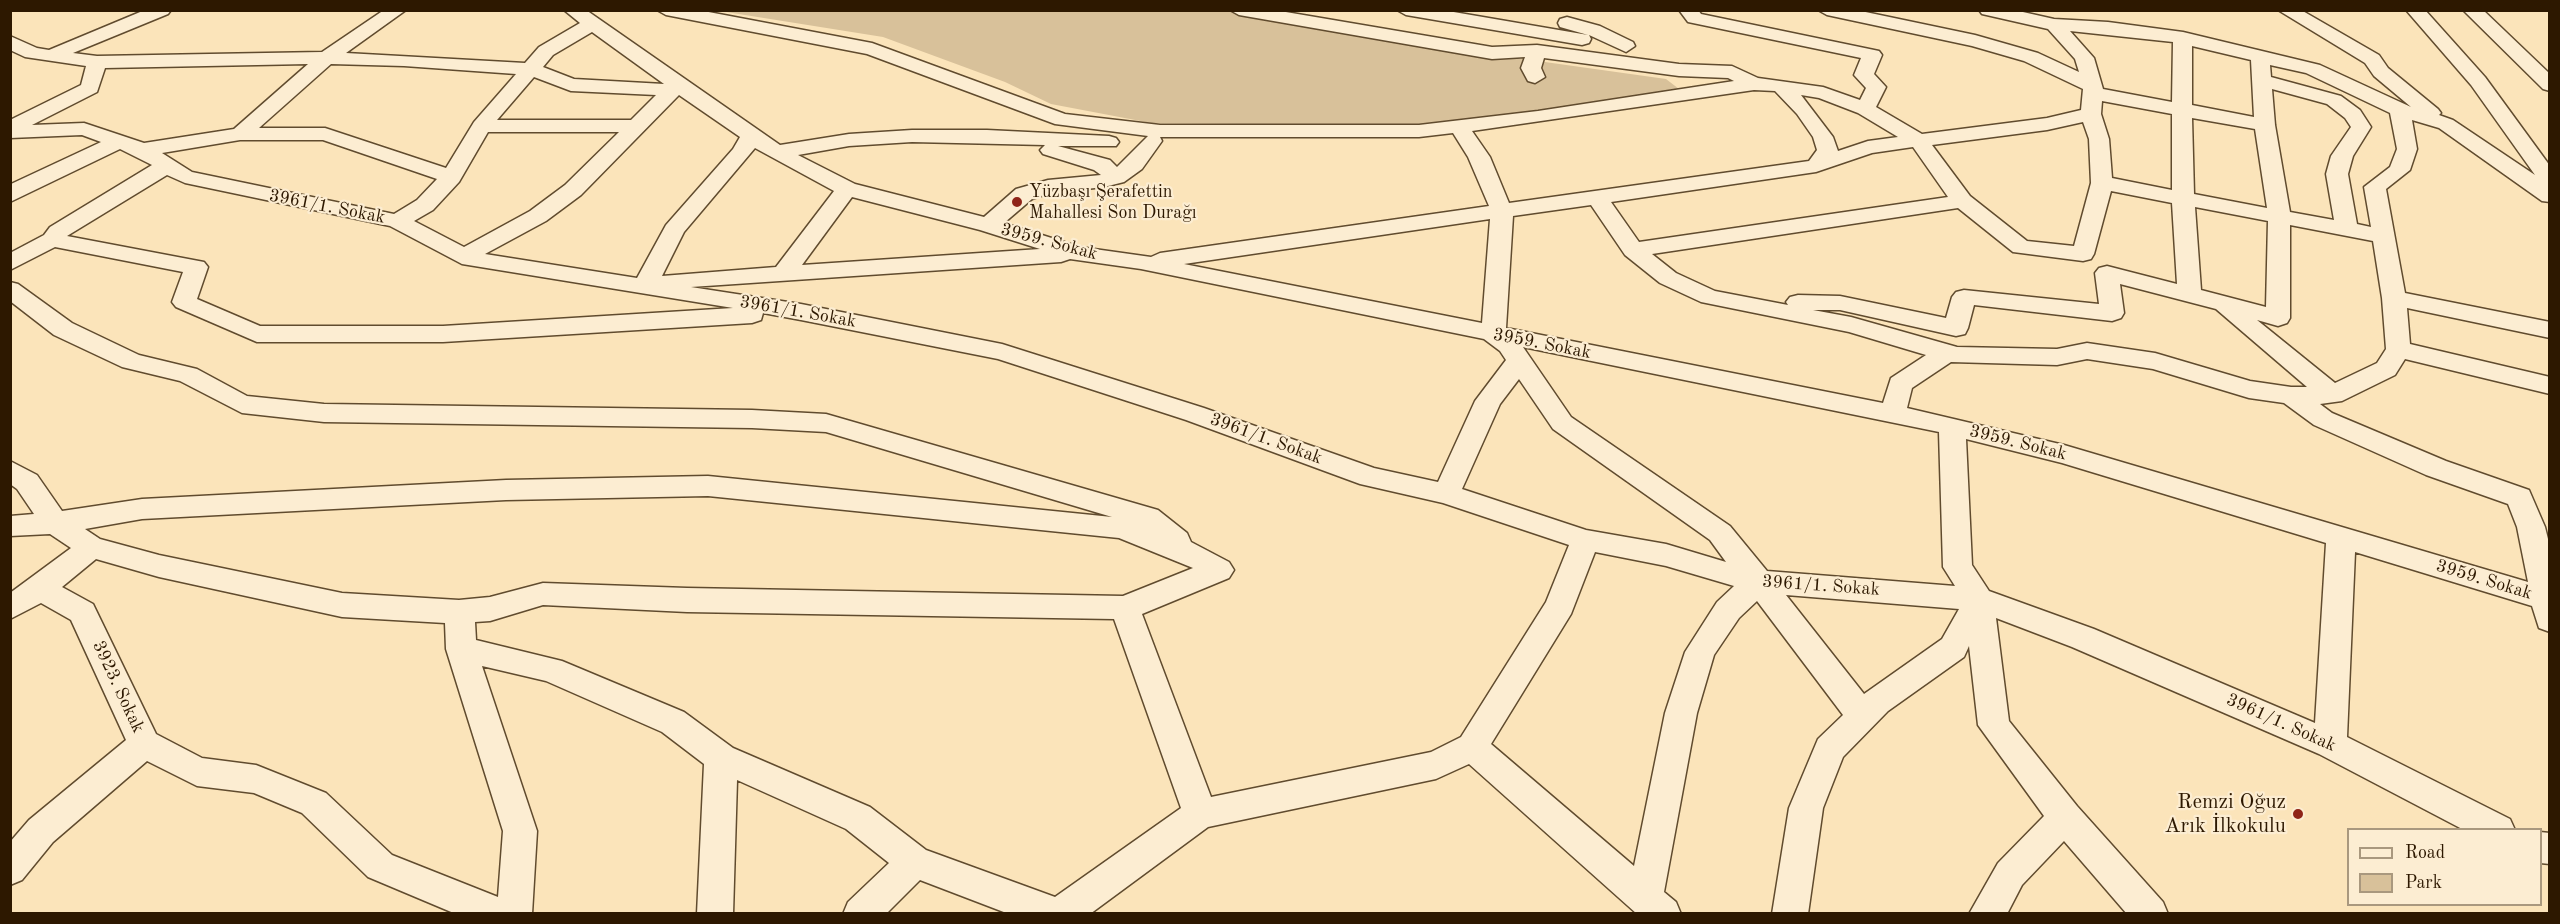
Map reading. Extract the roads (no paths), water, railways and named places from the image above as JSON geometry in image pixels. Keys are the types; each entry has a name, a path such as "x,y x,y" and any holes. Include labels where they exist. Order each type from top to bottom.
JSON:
{"street":[{"path":"240,134 326,58 397,10"},
{"name":"3959. Sokak","path":"573,10 675,88 778,152 848,189 988,225 1077,254 1140,262 1952,426 2064,454 2341,538 2547,606"},
{"path":"666,10 872,49 1062,120 1156,136"},
{"path":"1239,10 1492,53 1537,51 1679,70 1732,72"},
{"path":"1406,10 1699,60 1732,72 1754,84"},
{"path":"1519,10 1593,30 1626,46"},
{"path":"1688,10 1695,18 1872,56 1864,75 1876,87 1865,109"},
{"path":"1827,10 1975,41 2031,57 2092,98 2183,109 2265,125"},
{"path":"1988,10 2054,25 2110,19 2260,55 2313,69 2400,110 2446,124"},
{"path":"2287,10 2372,59 2381,72 2446,124 2550,196"},
{"path":"2415,10 2478,81 2550,182"},
{"path":"2472,10 2550,85"},
{"path":"51,56 154,12"},
{"path":"397,221 425,205 451,177 481,126 546,51 592,24"},
{"path":"2054,25 2084,58 2099,139 2103,183 2083,254"},
{"path":"2183,38 2183,197 2189,295"},
{"path":"10,42 32,53 97,62 326,58 531,69 571,85 675,88"},
{"path":"1537,51 1531,69 1538,117"},
{"path":"778,152 849,140 912,136 1119,143 1156,136 1419,131 1538,117 1754,84 1781,86 1823,93 1865,109 1919,141 1962,201 2021,247 2083,254 2107,273 2278,318 2278,214 2265,125 2260,55"},
{"path":"10,130 90,88 97,62"},
{"path":"2261,80 2334,100 2353,114 2361,127 2342,156 2337,174 2346,227"},
{"path":"1781,86 1804,110 1823,137 1828,150 1816,166"},
{"path":"462,257 538,216 573,190 675,88"},
{"path":"1140,262 1598,199 1816,166 1868,147 2047,124 2092,98"},
{"path":"1598,199 1634,250 1668,278 1709,297 1851,325 1948,352 2001,358 2057,357 2087,351 2155,362 2249,389 2291,396 2333,395 2386,369 2398,349 2394,298 2382,236 2376,187 2399,170 2408,149 2400,110"},
{"path":"481,126 637,126"},
{"path":"1459,126 1479,157 1502,212 1493,334 1509,345 1562,423 1720,533 1863,716"},
{"name":"3961/1. Sokak","path":"10,130 84,129 142,150 185,177 397,221 451,247 462,257 801,312 1002,352 1195,414 1370,477 1446,494 1585,540 1666,555 1758,582 1979,598 2083,638 2330,744 2494,828"},
{"path":"142,150 240,134 325,134 451,177"},
{"path":"645,286 674,230 742,152 751,136"},
{"path":"988,225 1024,194 1048,187 1104,181 1116,177 1134,164 1156,136"},
{"path":"1022,138 1034,147 1102,165 1116,177"},
{"path":"10,196 19,189 118,142"},
{"path":"10,263 52,240 58,232 166,166"},
{"path":"2103,183 2278,214 2382,236"},
{"path":"783,274 848,189"},
{"path":"1634,250 1962,201"},
{"path":"52,240 196,267 184,302 257,334 443,334 801,312"},
{"path":"645,286 684,280 1077,254"},
{"path":"1709,297 1840,303 1956,328 1964,297 2112,313 2107,273"},
{"path":"10,289 63,329 130,361 188,375 242,404 324,413 826,423 1148,517 1194,555 1219,570 1125,608 687,600 543,594 490,609 459,612 342,605 263,591 91,547 55,523 27,482 10,471"},
{"path":"2394,298 2550,330"},
{"path":"2221,303 2333,395"},
{"path":"2398,349 2550,386"},
{"path":"1893,414 1900,384 1948,352"},
{"path":"1446,494 1488,401 1519,362"},
{"path":"2291,396 2323,420 2436,468 2519,497 2531,528 2547,606"},
{"path":"1952,426 1958,567 1979,598 1994,725 2065,817 2150,914"},
{"path":"10,526 55,523 142,509 506,490 708,486 1121,528 1194,555"},
{"path":"2330,744 2341,538"},
{"path":"1061,914 1200,814 1436,765 1472,747 1560,606 1585,540"},
{"path":"10,608 40,589 91,547"},
{"path":"1654,906 1681,713 1700,652 1728,610 1758,582"},
{"name":"3923. Sokak","path":"40,589 82,612 144,744 197,772 256,779 314,803 380,866 499,914"},
{"path":"1790,914 1806,808 1830,749 1877,702 1953,648 1979,598"},
{"path":"1125,608 1200,814"},
{"path":"459,612 461,649 520,831 514,914"},
{"path":"461,649 551,670 673,722 721,758 858,818 914,862 1055,914"},
{"path":"10,869 41,831 144,744"},
{"path":"1472,747 1654,906"},
{"path":"715,914 721,758"},
{"path":"1987,914 2010,873 2065,817"},
{"path":"861,914 914,862"}],"place":[{"name":"Yüzbaşı Şerafettin Mahallesi Son Durağı","path":"1017,202"},
{"name":"Remzi Oğuz Arık İlkokulu","path":"2298,814"}]}
